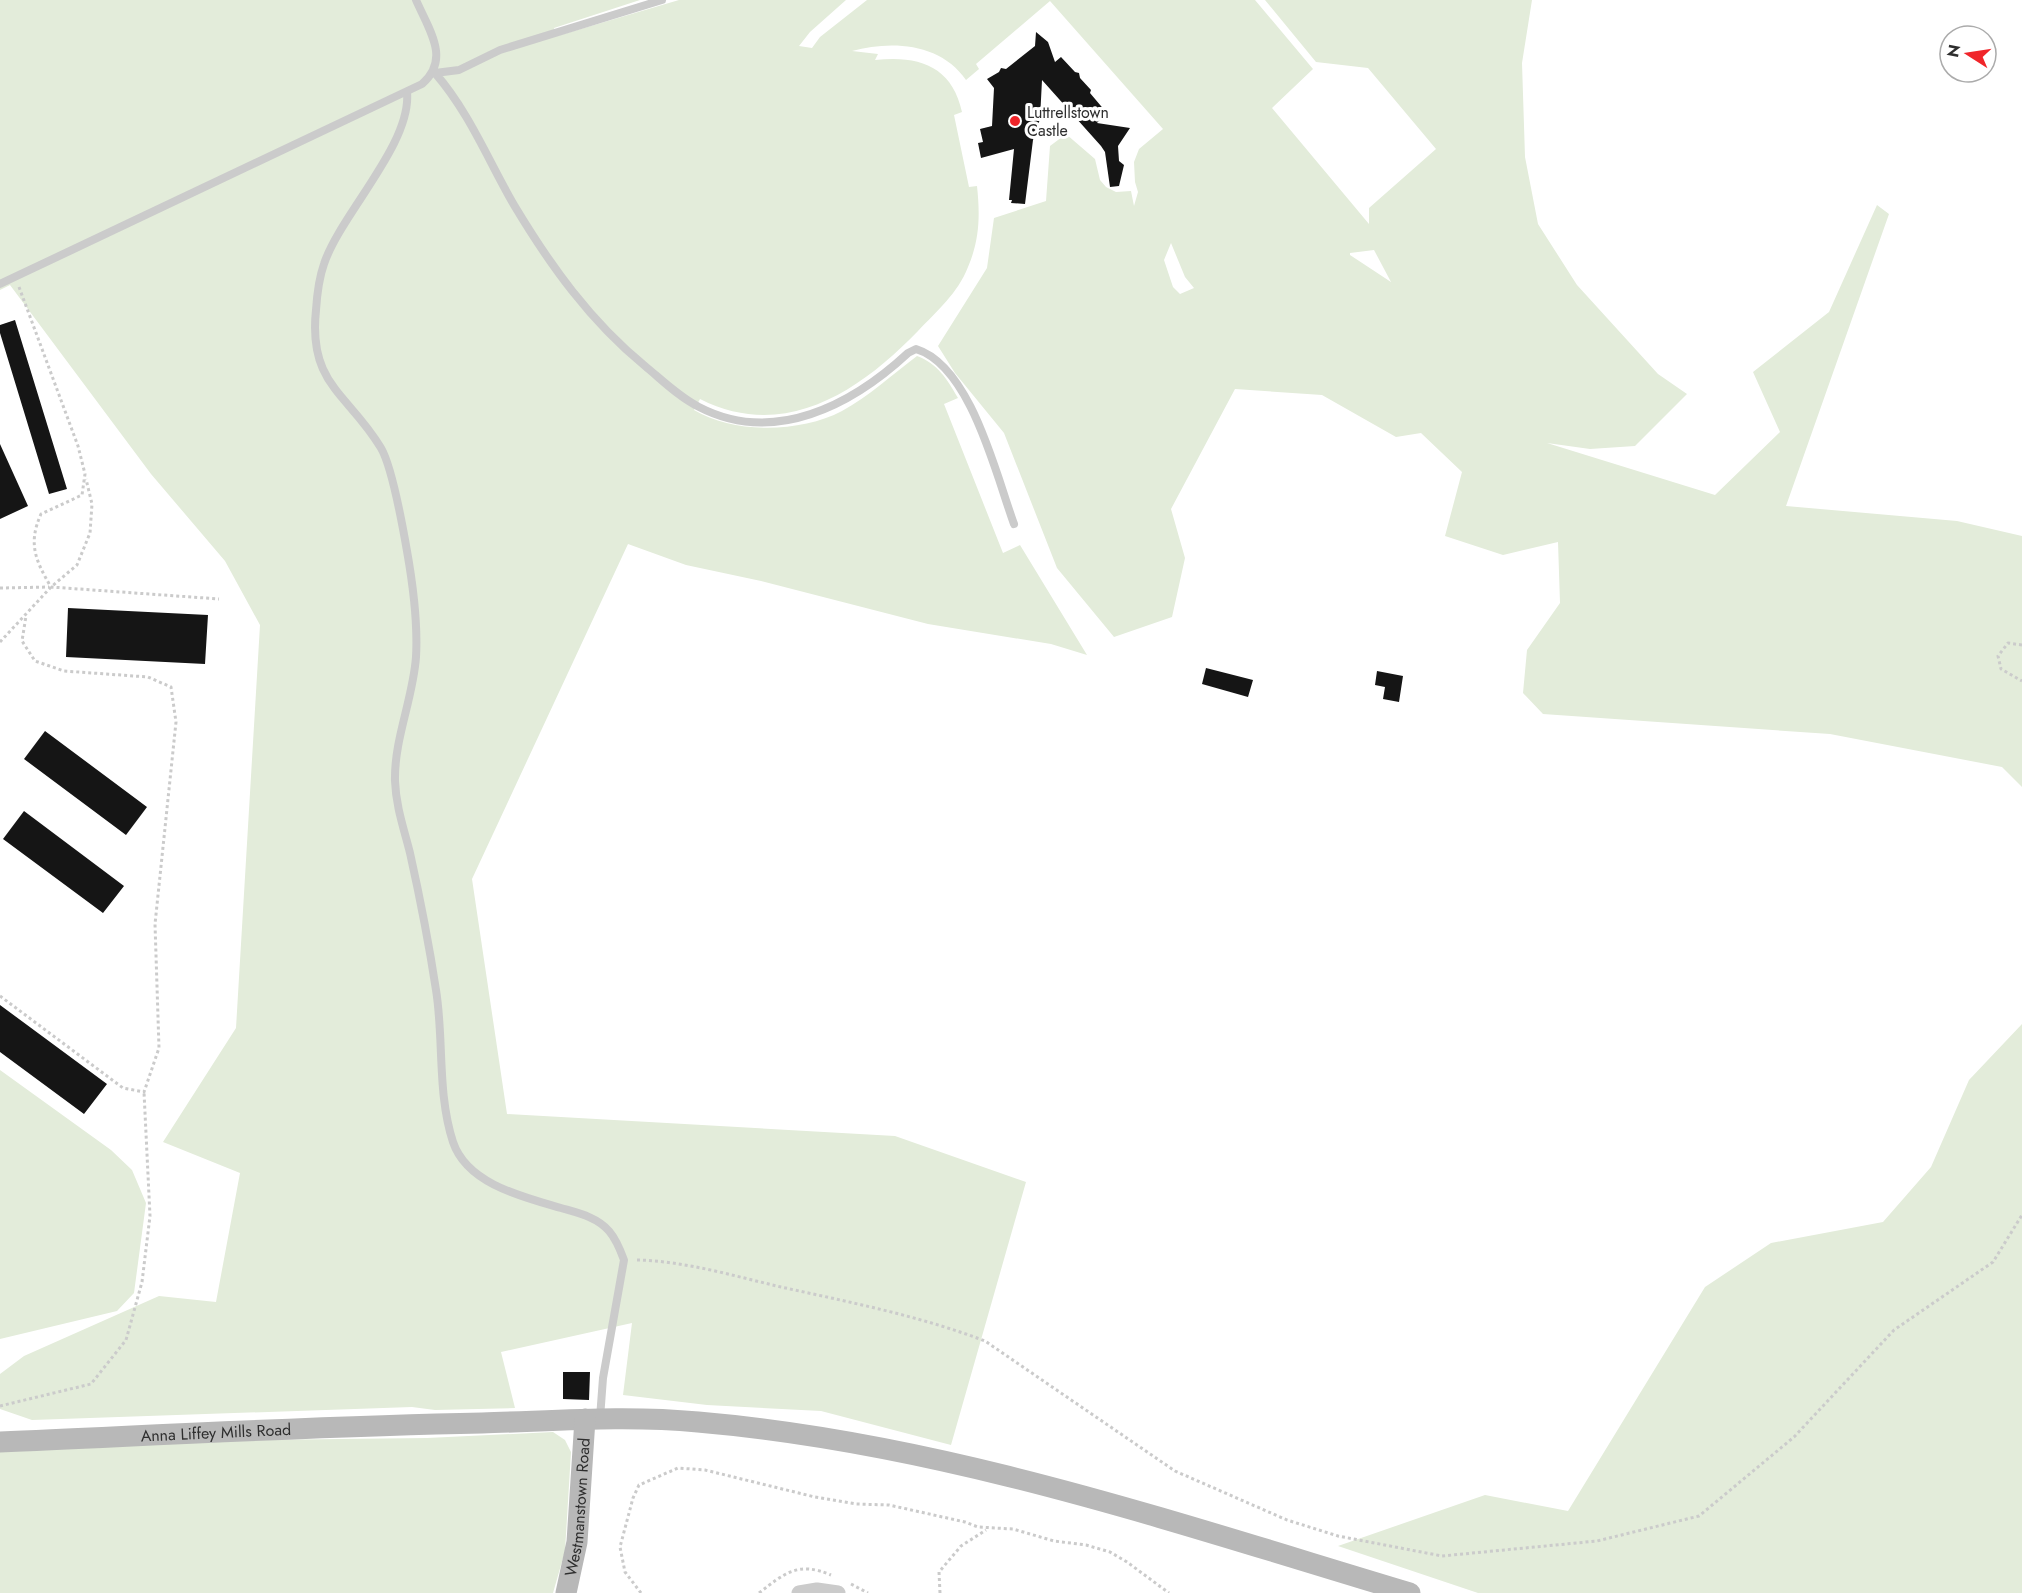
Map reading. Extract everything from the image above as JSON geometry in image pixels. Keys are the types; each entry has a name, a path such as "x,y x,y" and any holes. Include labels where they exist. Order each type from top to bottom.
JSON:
{"main road":[{"name":"Anna Liffey Mills Road","path":"0,1442 432,1423 643,1418 711,1423 820,1437 966,1465 1060,1488 1410,1593"},
{"name":"Westmanstown Road","path":"567,1593 577,1542 593,1419"}],"street":[{"path":"798,1593 817,1590 838,1593"}],"lane":[{"path":"416,0 435,45 435,73 456,98 514,204 561,277 612,338 678,394 720,416 766,423 795,420 848,399 908,353 916,349 926,352 952,378 972,406 1014,524"},
{"path":"0,284 407,93 435,73 459,70 500,50 662,0"},
{"path":"407,93 408,100 400,127 383,162 340,231 324,264 316,309 315,344 326,379 382,450 407,549 414,595 416,658 399,740 395,779 436,991 444,1091 453,1144 472,1172 500,1188 585,1215 607,1228 619,1245 624,1260 603,1378 593,1419"}],"path":[{"path":"0,642 51,587 76,565 90,533 92,504 60,391 15,276"},
{"path":"51,587 37,565 33,533 40,514 82,495 85,474"},
{"path":"0,588 51,587 219,599"},
{"path":"0,1406 91,1384 126,1340 142,1282 150,1216 144,1092 159,1048 155,924 176,723 171,687 148,676 64,671 35,661 22,641 26,616"},
{"path":"2022,645 2008,643 1998,656 2001,669 2022,681"},
{"path":"0,996 123,1088 144,1092"},
{"path":"624,1260 684,1265 951,1328 985,1341 1175,1472 1287,1520 1338,1536 1442,1556 1597,1541 1699,1516 1794,1437 1894,1330 1993,1262 2022,1215"},
{"path":"641,1593 624,1572 621,1538 635,1491 639,1485 678,1468 738,1476 824,1498 889,1505 989,1529 1026,1531 1054,1540 1086,1545 1110,1552 1143,1572 1169,1593"},
{"path":"940,1593 939,1572 968,1540 989,1529"}],"green space":[{"path":"0,0 640,0 554,28 557,36 679,0 846,0 810,32 799,46 812,48 820,37 867,0 1255,0 1313,69 1272,108 1369,224 1369,208 1436,149 1368,68 1316,62 1265,0 1532,0 1522,63 1525,157 1538,224 1577,285 1658,374 1687,394 1635,446 1590,449 1547,443 1715,495 1780,432 1753,372 1829,312 1877,205 1889,214 1786,506 1957,521 2022,536 2022,787 2002,767 1830,734 1543,714 1523,693 1527,650 1560,603 1558,542 1503,555 1445,536 1462,472 1421,433 1396,437 1322,395 1235,389 1171,509 1185,558 1172,617 1114,637 1057,568 1004,433 955,373 938,346 987,268 994,218 1046,201 1050,146 1066,134 1095,159 1100,180 1106,187 1116,192 1131,191 1134,206 1138,192 1134,162 1139,149 1163,129 1050,1 976,64 979,69 966,80 943,58 914,48 883,46 852,51 878,54 875,60 906,60 931,67 942,74 957,96 962,112 954,115 969,187 977,186 978,196 977,236 968,267 953,293 940,309 895,353 846,390 819,404 791,412 762,415 731,411 700,399 694,410 710,418 747,427 787,427 807,424 852,405 917,356 931,363 946,378 958,398 944,404 1003,553 1020,545 1087,655 1051,644 928,624 761,581 686,565 628,544 472,879 507,1114 895,1136 1026,1182 951,1445 821,1411 707,1405 623,1395 632,1323 501,1352 515,1408 435,1410 412,1407 32,1420 0,1409 0,1374 24,1356 159,1296 216,1302 240,1173 163,1142 236,1028 260,625 225,561 151,474 10,285 0,290","holes":["1171,243 1185,277 1194,288 1180,294 1173,287 1164,260","1374,250 1391,282 1350,255 1350,253"]},
{"path":"2022,1024 2022,1593 1478,1593 1338,1546 1485,1495 1568,1511 1705,1287 1771,1243 1883,1222 1931,1167 1969,1080"},
{"path":"0,1070 111,1150 132,1170 146,1203 134,1293 117,1311 0,1339"},
{"path":"553,1432 565,1440 571,1452 565,1551 553,1593 0,1593 0,1443 427,1438"}],"building":[{"name":"Luttrellstown Castle","path":"1036,32 1048,42 1055,62 1061,57 1075,72 1079,73 1080,78 1091,90 1090,93 1106,112 1097,123 1130,128 1118,146 1119,161 1124,165 1119,186 1110,187 1105,152 1101,146 1042,80 1040,119 1033,140 1025,204 1011,203 1012,200 1009,200 1014,149 981,158 978,143 983,142 980,129 992,126 994,88 987,79 999,72 1001,68 1006,69 1035,46"},
{"path":"15,320 67,489 49,494 0,333 0,325"},
{"path":"0,444 28,506 0,519"},
{"path":"68,608 208,615 205,664 66,657"},
{"path":"1206,668 1253,680 1248,697 1202,684"},
{"path":"1377,671 1403,676 1399,702 1383,699 1385,687 1375,685"},
{"path":"45,731 147,807 126,835 24,759"},
{"path":"24,811 124,886 103,913 3,839"},
{"path":"0,1005 107,1084 84,1114 0,1052"},
{"path":"563,1372 590,1372 589,1400 563,1399"}],"place":[{"name":"Luttrellstown Castle","path":"1015,121"}]}
